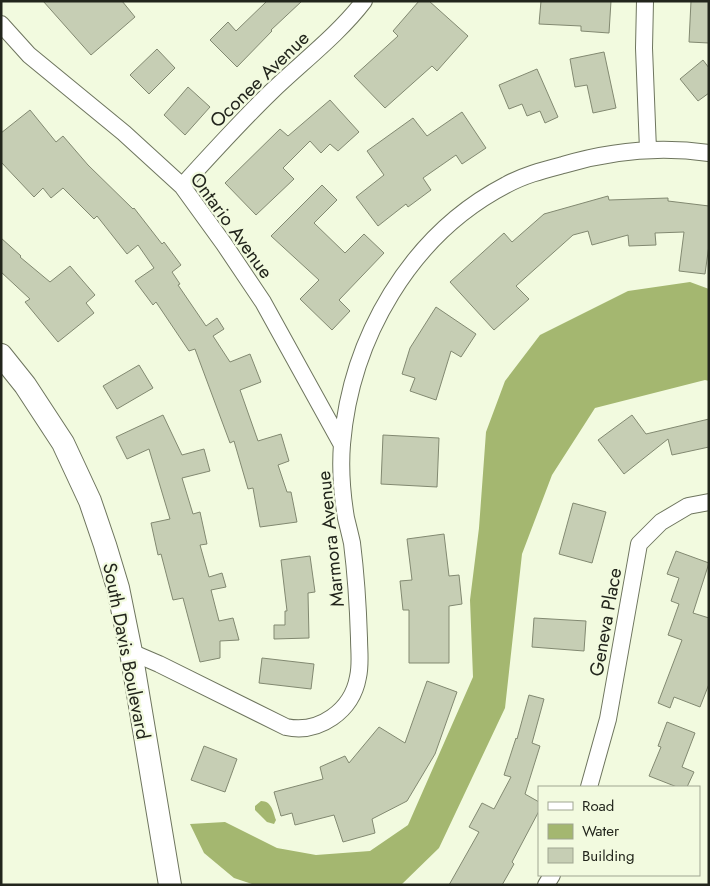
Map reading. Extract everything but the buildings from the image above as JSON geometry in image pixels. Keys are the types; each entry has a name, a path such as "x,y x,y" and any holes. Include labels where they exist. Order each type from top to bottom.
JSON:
{"street":[{"name":"Oconee Avenue","path":"182,186 249,114 341,26 364,1"},
{"path":"645,1 644,48 648,150"},
{"name":"Ontario Avenue","path":"1,24 29,55 124,133 182,186 264,302 342,445"},
{"name":"Marmora Avenue","path":"131,652 159,664 286,728 296,730 309,729 325,723 339,713 350,700 355,690 359,668 358,596 352,541 346,519 342,484 342,445 349,397 355,372 374,323 400,279 444,230 489,195 524,176 607,154 674,149 709,153"},
{"name":"South Davis Boulevard","path":"1,355 25,385 63,443 90,501 118,588 131,652 170,885"},
{"name":"Geneva Place","path":"589,786 608,718 639,544 661,522 688,506 709,502"}],"water":[{"path":"690,282 709,289 709,381 705,380 595,408 552,475 522,554 505,708 439,848 401,885 255,885 234,878 204,853 190,824 225,822 277,848 316,855 370,851 408,825 473,677 470,600 479,528 486,432 505,381 540,335 628,291"},
{"path":"261,801 265,801 272,808 276,820 274,824 267,822 255,810 255,806"}]}
